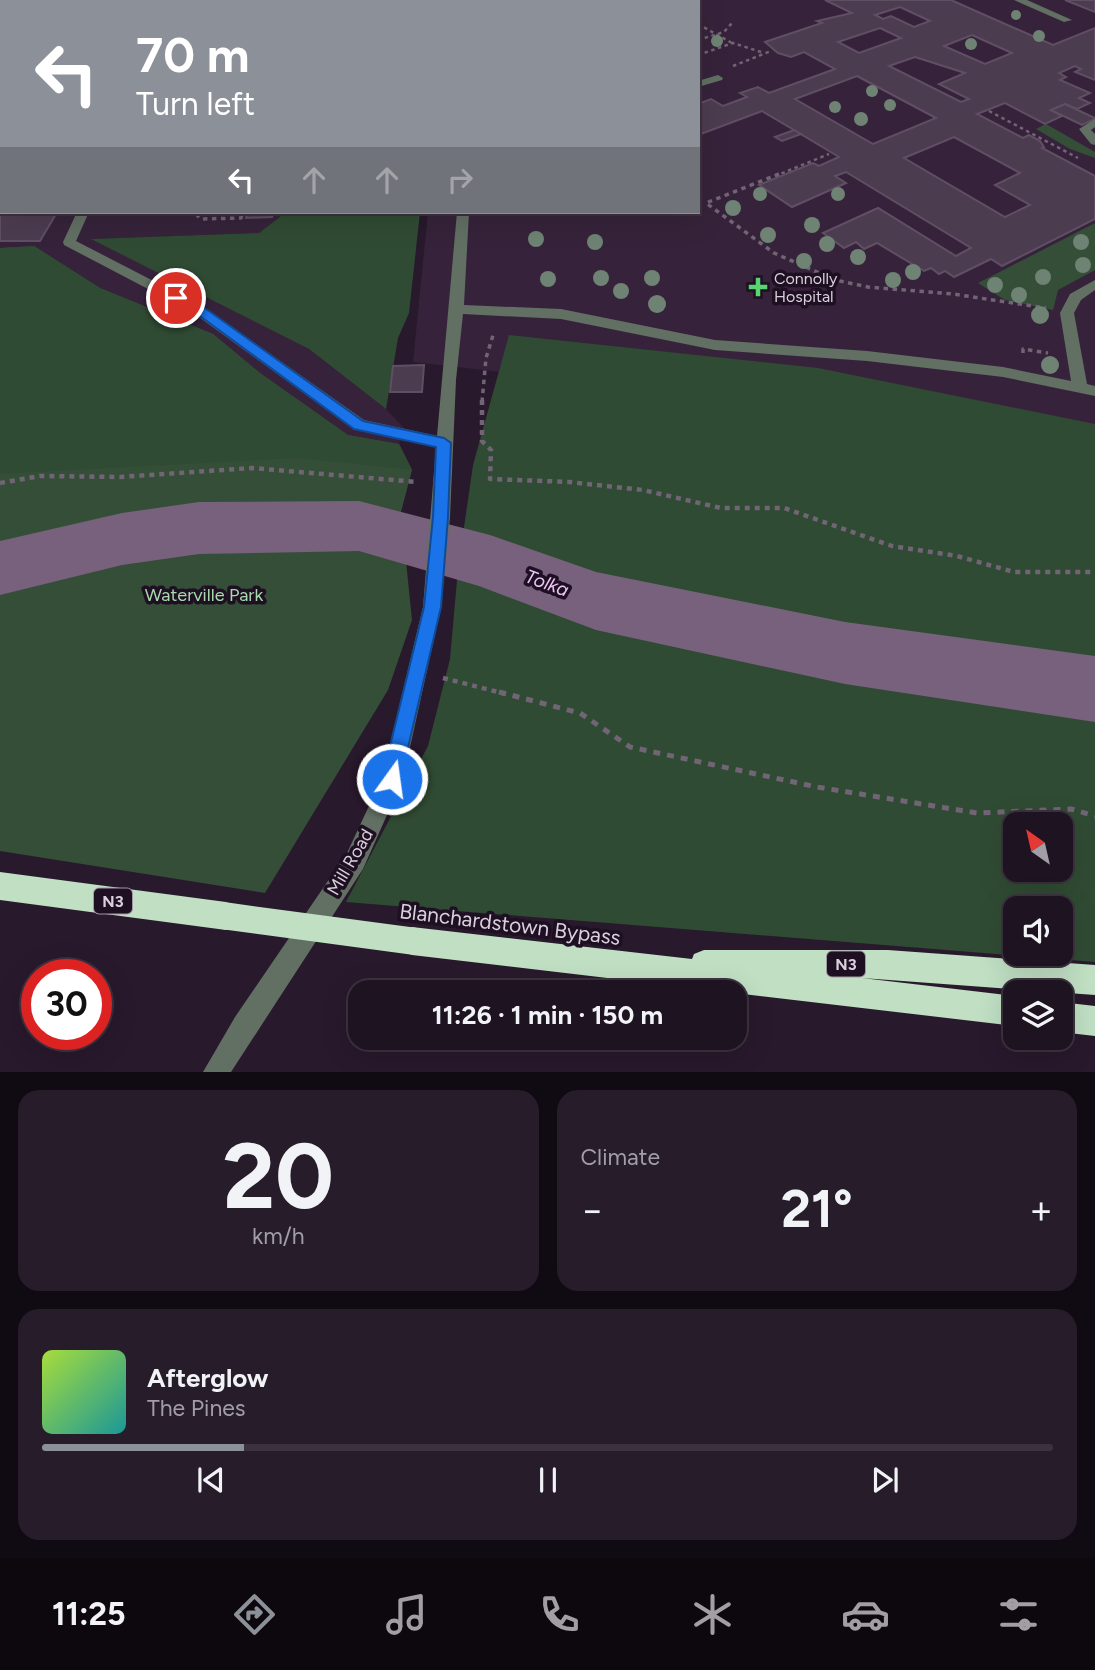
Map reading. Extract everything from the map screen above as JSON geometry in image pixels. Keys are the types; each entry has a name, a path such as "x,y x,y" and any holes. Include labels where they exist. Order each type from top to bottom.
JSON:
{"highway":[{"name":"Blanchardstown Bypass","path":"0,886 412,941 1003,1010"},
{"name":"N3","path":"597,963 888,964 1095,980"},
{"path":"1073,1018 1095,1021"}],"street":[{"path":"1018,0 1067,20"},
{"path":"700,83 718,78"},
{"path":"1095,122 1085,129 1095,142"},
{"name":"Mill Road","path":"216,1072 355,861 392,779 432,607 441,517 444,419 457,309 463,214"},
{"path":"81,215 69,242 197,309 359,425 444,443"},
{"path":"457,309 562,314 715,345 867,356 990,371 1087,390 1067,313 1075,297 1095,284"}],"path":[{"path":"700,39 724,32 732,23"},
{"path":"700,25 733,43 766,54"},
{"path":"700,54 733,43"},
{"path":"989,111 1083,160"},
{"path":"829,154 706,203 781,257 799,267 844,282 882,290 939,292 1049,308 1050,302"},
{"path":"196,214 201,219 241,218 242,214"},
{"path":"500,329 494,332 486,348 482,388 482,440 491,450 490,479 569,482 643,490 721,508 784,508 892,546 957,556 1014,572 1095,572"},
{"path":"0,483 40,476 120,477 252,468 403,480 442,486"},
{"path":"418,674 450,679 580,713 630,747 817,787 977,813 1071,809 1095,816"}],"shaded area":[{"name":"Connolly Hospital","path":"700,0 1095,0 1095,439 413,362 428,214 700,214"},
{"path":"0,214 283,214 259,233 93,239 309,349 386,409 403,427 399,444 348,435 260,373 213,334 100,288 34,246 0,248"}],"green space":[{"path":"1046,124 1095,152 1095,158 1070,149 1036,129"},
{"path":"283,214 420,214 409,313 398,338 386,409 309,349 91,239 259,233"},
{"path":"1095,223 1095,270 1058,290 1053,310 1005,300 978,283"},
{"name":"Waterville Park","path":"34,246 100,288 213,334 260,373 348,435 399,444 412,470 401,512 412,620 388,690 265,893 0,851 0,248"},
{"path":"34,246 100,288 213,334 260,373 348,435 399,444 412,470 297,458 0,474 0,248"},
{"path":"509,335 818,368 1095,424 1095,962 1073,960 1073,896 1003,896 1003,955 346,902 428,746 450,659 458,569 473,465"}],"building":[{"path":"825,0 951,0 1053,45 1095,28 1095,80 1075,72 1081,69 1075,66 1059,73 1066,77 1060,80 1090,93 1079,98 1090,103 1077,109 1065,104 1051,110 1062,116 1045,124 1005,103 977,114 1023,138 1029,135 1040,141 1044,147 1042,148 1095,176 1095,219 1002,266 991,259 954,277 945,271 939,274 931,268 924,271 877,243 864,249 856,242 844,248 823,233 878,208 956,256 971,248 846,172 835,176 846,183 792,207 759,185 813,163 819,166 839,157 762,111 700,134 700,103 711,99 723,106 747,97 740,93 758,87 769,93 835,69 804,52 791,57 778,53 765,42 822,23 817,21 852,13","holes":["900,7 930,21 914,27 891,16 883,19 875,15","880,28 901,38 859,53 838,42","972,35 1012,53 985,64 944,46","915,57 965,73 939,84 969,99 961,102 889,66","857,76 936,118 873,144 795,99","954,137 1020,173 995,185 1030,205 1005,217 904,158"]},
{"path":"1065,0 1095,0 1095,12"},
{"path":"1065,104 1095,119 1082,125 1051,110"},
{"path":"794,130 801,134 782,141 775,137"},
{"path":"0,214 56,214 40,241 0,241"},
{"path":"247,214 273,214 272,217 246,218"},
{"path":"424,365 422,392 390,392 393,366"}],"waterway":[{"name":"Tolka","path":"0,568 122,539 199,528 359,526 490,562 596,601 845,653 1095,689"}],"place":[{"name":"Connolly Hospital","path":"758,287"}],"route":[{"path":"176,298 197,309 359,425 444,443 441,517 432,607 392,779"}]}
